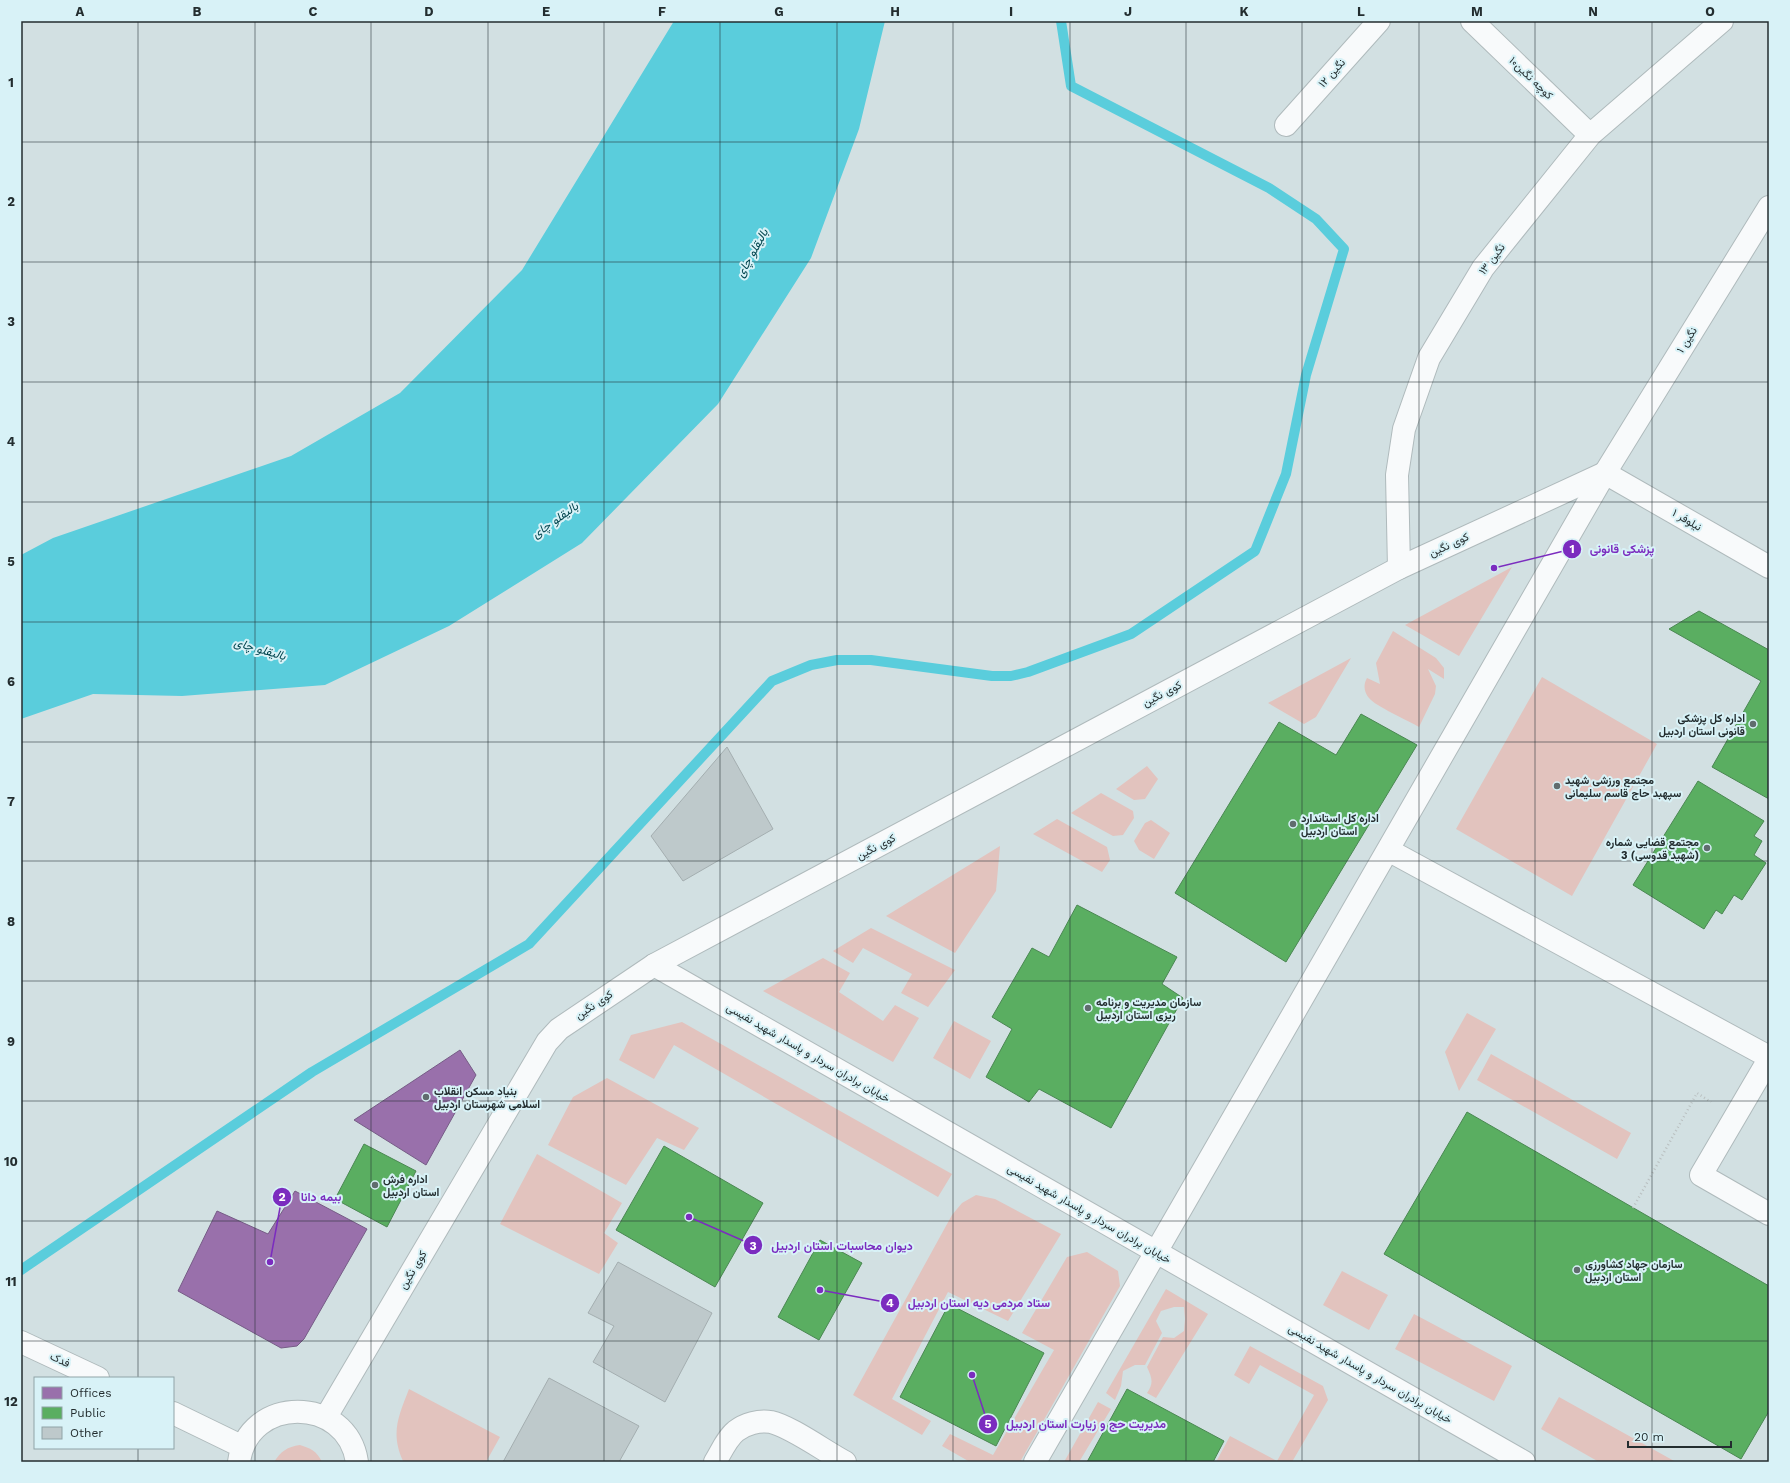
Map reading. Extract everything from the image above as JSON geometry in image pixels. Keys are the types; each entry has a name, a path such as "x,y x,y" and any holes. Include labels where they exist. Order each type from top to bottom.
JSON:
{"street":[{"name":"نگین ۱۲","path":"1286,125 1379,21"},
{"name":"کوچه نگین۱۰","path":"1472,21 1590,135"},
{"name":"نگین ۱۳","path":"1399,568 1397,475 1404,429 1429,358 1483,268 1590,135 1722,21"},
{"name":"نگین ۱","path":"1035,1462 1605,473 1769,207"},
{"name":"کوی نگین","path":"326,1417 547,1042 559,1029 654,965 1399,568 1605,473"},
{"name":"نیلوفر ۱","path":"1605,473 1769,567"},
{"path":"1388,850 1769,1058 1701,1175 1769,1214"},
{"name":"خیابان برادران سردار و پاسدار شهید نفیسی","path":"654,965 1524,1462"},
{"name":"فدک","path":"21,1342 96,1377"},
{"path":"174,1414 241,1454 249,1436 258,1426 281,1413 296,1411 311,1412 326,1417 339,1427 350,1440 359,1460"},
{"path":"716,1462 735,1432 746,1425 758,1422 771,1422 783,1427 845,1462"}],"path":[{"path":"1633,1208 1697,1094 1735,1118"}],"shaded area":[{"path":"1512,567 1459,656 1405,625"},
{"path":"1393,631 1436,658 1444,668 1444,679 1428,669 1436,686 1435,694 1419,727 1372,701 1365,691 1365,683 1367,678 1380,684 1376,663"},
{"path":"1351,658 1316,717 1304,724 1268,703"},
{"name":"مجتمع ورزشی شهید سپهبد حاج قاسم سلیمانی","path":"1542,677 1657,744 1572,896 1456,829"},
{"path":"1147,766 1158,779 1145,799 1134,800 1116,789"},
{"path":"1101,793 1133,811 1134,818 1123,835 1113,836 1071,813"},
{"path":"1057,819 1107,847 1110,860 1102,872 1033,834"},
{"path":"1151,820 1170,833 1154,859 1139,850 1134,841 1145,823"},
{"path":"1000,846 996,891 955,953 886,916"},
{"path":"871,928 955,970 928,1007 901,993 912,974 863,948 853,963 833,951"},
{"path":"823,958 850,973 839,992 883,1021 895,1005 919,1018 893,1062 763,991"},
{"path":"1467,1013 1496,1029 1459,1091 1445,1052"},
{"path":"954,1021 991,1041 970,1079 933,1058"},
{"path":"682,1022 952,1174 938,1197 674,1045 654,1079 619,1060 631,1035"},
{"path":"1491,1054 1631,1133 1617,1159 1477,1080"},
{"path":"607,1078 699,1128 684,1150 657,1138 626,1185 548,1145 573,1097"},
{"path":"537,1154 622,1203 604,1233 618,1243 599,1274 500,1224"},
{"path":"976,1195 995,1199 1061,1234 1008,1321 948,1292 892,1399 931,1421 922,1435 853,1395 952,1215 962,1203"},
{"path":"1087,1252 1118,1271 1120,1286 1020,1462 970,1462 942,1446 950,1434 993,1455 1054,1350 1022,1333 1067,1257"},
{"path":"1342,1271 1388,1295 1369,1330 1323,1305"},
{"path":"1166,1289 1208,1314 1156,1398 1147,1393 1151,1386 1152,1380 1147,1367 1163,1337 1174,1338 1184,1331 1185,1319 1184,1307 1174,1307 1161,1311 1156,1321 1162,1333 1145,1365 1135,1365 1123,1371 1121,1386 1115,1400 1106,1393"},
{"path":"1414,1314 1512,1366 1494,1401 1395,1349"},
{"path":"1250,1346 1323,1386 1328,1400 1292,1462 1216,1462 1230,1436 1277,1461 1314,1395 1260,1365 1249,1384 1234,1375"},
{"path":"409,1389 500,1437 486,1462 403,1461 397,1442 397,1424"},
{"path":"1559,1397 1676,1462 1599,1462 1541,1429"},
{"path":"1098,1402 1111,1409 1079,1462 1064,1462"},
{"path":"300,1445 313,1450 322,1462 274,1462 285,1450"}],"water":[{"name":"بالیقلو چای","path":"674,21 885,21 859,129 811,258 718,404 582,543 449,626 325,685 182,696 93,694 21,719 21,555 53,538 291,456 400,393 522,270"}],"building: Offices":[{"name":"بنیاد مسکن انقلاب اسلامی شهرستان اردبیل","path":"460,1050 476,1075 426,1165 354,1120"},
{"path":"295,1191 367,1229 304,1339 297,1346 281,1348 178,1291 217,1211 268,1234"}],"building: Public":[{"name":"اداره کل پزشکی قانونی استان اردبیل","path":"1699,611 1769,650 1769,799 1712,767 1761,681 1669,629"},
{"name":"اداره کل استاندارد استان اردبیل","path":"1361,714 1417,745 1286,962 1175,893 1279,722 1336,755"},
{"name":"مجتمع قضایی شماره 3 (شهید قدوسی)","path":"1698,781 1764,821 1754,836 1762,841 1754,855 1766,863 1742,900 1734,895 1722,914 1716,910 1704,929 1633,885"},
{"name":"سازمان مدیریت و برنامه ریزی استان اردبیل","path":"1077,905 1177,957 1162,984 1183,998 1111,1128 1039,1089 1029,1102 986,1077 1012,1029 992,1017 1032,948 1049,957"},
{"name":"سازمان جهاد کشاورزی استان اردبیل","path":"1467,1112 1769,1286 1769,1411 1741,1459 1384,1254"},
{"name":"اداره فرش استان اردبیل","path":"364,1144 416,1171 387,1227 335,1199"},
{"path":"664,1146 763,1203 715,1287 616,1230"},
{"path":"820,1240 862,1263 819,1340 778,1317"},
{"path":"949,1304 1044,1353 996,1446 900,1397"},
{"path":"1127,1389 1224,1441 1213,1462 1087,1462"}],"building: Other":[{"path":"727,747 773,829 683,881 651,836"},
{"path":"618,1262 712,1313 665,1402 593,1362 614,1326 588,1313"},
{"path":"549,1378 639,1426 619,1462 503,1462"}],"waterway":[{"path":"21,1270 312,1072 529,944 772,681 811,665 837,660 871,660 992,676 1011,676 1028,672 1131,634 1255,551 1286,474 1306,375 1344,249 1316,219 1269,188 1071,86 1061,21"}],"place":[{"name":"پزشکی قانونی","path":"1494,568"},
{"name":"اداره کل پزشکی قانونی استان اردبیل","path":"1753,724"},
{"name":"مجتمع ورزشی شهید سپهبد حاج قاسم سلیمانی","path":"1557,786"},
{"name":"اداره کل استاندارد استان اردبیل","path":"1293,824"},
{"name":"مجتمع قضایی شماره 3 (شهید قدوسی)","path":"1707,848"},
{"name":"سازمان مدیریت و برنامه ریزی استان اردبیل","path":"1088,1008"},
{"name":"بنیاد مسکن انقلاب اسلامی شهرستان اردبیل","path":"426,1097"},
{"name":"اداره فرش استان اردبیل","path":"375,1185"},
{"name":"دیوان محاسبات استان اردبیل","path":"689,1217"},
{"name":"بیمه دانا","path":"270,1262"},
{"name":"سازمان جهاد کشاورزی استان اردبیل","path":"1577,1270"},
{"name":"ستاد مردمی دیه استان اردبیل","path":"820,1290"},
{"name":"مدیریت حج و زیارت استان اردبیل","path":"972,1375"}]}
